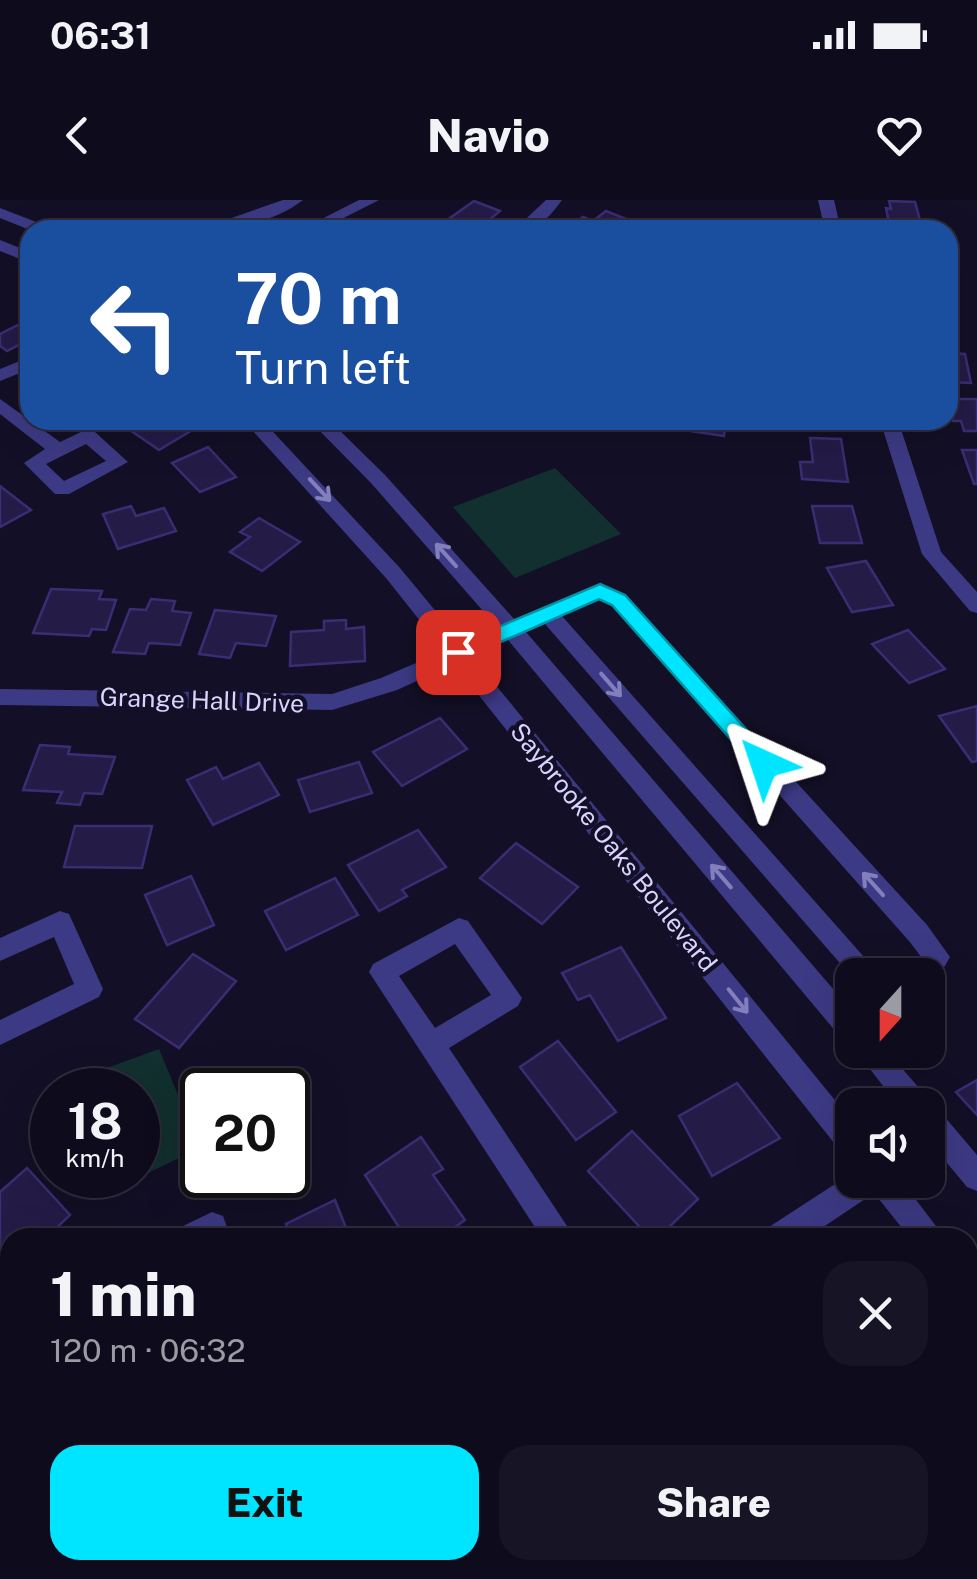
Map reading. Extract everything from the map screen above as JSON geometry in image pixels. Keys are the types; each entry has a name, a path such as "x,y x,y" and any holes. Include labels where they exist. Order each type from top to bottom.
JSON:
{"street":[{"path":"329,220 371,200"},
{"path":"536,220 554,200"},
{"path":"232,220 282,202"},
{"path":"0,405 20,421"},
{"path":"32,430 58,450"},
{"name":"Saybrooke Oaks Boulevard","path":"261,430 356,530 458,652 835,1122"},
{"path":"328,430 378,479 510,629 835,1008"},
{"path":"892,430 932,554 977,606"},
{"name":"Grange Hall Drive","path":"0,696 332,702 389,684 600,591 618,600 925,958"},
{"path":"546,612 852,958"},
{"path":"0,950 60,922 90,990 2,1026"},
{"path":"430,1044 509,998 459,929 382,972 430,1044 553,1228"},
{"path":"884,1068 901,1088"},
{"path":"945,1144 977,1177"},
{"path":"795,1228 841,1198"},
{"path":"897,1198 922,1228"}],"green space":[{"path":"555,468 621,534 515,578 453,507"},
{"path":"159,1049 180,1100 180,1158 160,1167 160,1068 107,1068"}],"building":[{"path":"474,201 500,211 489,220 450,218"},
{"path":"889,201 915,202 920,220 888,220 886,208 891,209"},
{"path":"606,211 628,220 594,220"},
{"path":"20,324 20,344 7,351 0,346 0,334"},
{"path":"958,354 965,354 971,383 958,382"},
{"path":"958,399 977,399 977,431 964,431"},
{"path":"130,430 189,432 159,450"},
{"path":"684,430 725,430 724,436"},
{"path":"810,438 841,439 848,482 802,479 800,462 813,462"},
{"path":"208,447 236,477 200,492 172,463"},
{"path":"962,450 977,450 977,484 974,484"},
{"path":"0,486 31,510 0,527"},
{"path":"131,506 136,516 164,508 176,531 118,549 103,514"},
{"path":"812,506 852,506 862,543 820,543"},
{"path":"259,518 300,542 262,571 230,552 250,537 240,532"},
{"path":"866,561 893,605 852,612 827,568"},
{"path":"51,589 102,591 99,599 116,600 106,630 92,629 89,636 33,633"},
{"path":"151,599 175,601 172,611 191,613 180,645 149,643 145,654 113,652 130,609 146,610"},
{"path":"215,610 276,616 266,646 236,643 230,658 199,654"},
{"path":"346,620 346,629 364,627 365,661 290,666 291,632 324,630 324,621"},
{"path":"908,630 945,669 909,683 872,644"},
{"path":"977,706 977,761 972,762 939,716"},
{"path":"440,718 467,749 402,786 373,752"},
{"path":"40,745 70,747 68,754 115,757 102,794 84,793 80,805 57,803 62,792 23,790"},
{"path":"359,762 372,793 310,812 298,780"},
{"path":"259,763 279,795 213,825 187,780 216,767 223,779"},
{"path":"75,826 152,826 142,868 64,867"},
{"path":"418,830 446,867 402,890 407,896 379,911 348,865"},
{"path":"516,843 578,887 542,924 480,878"},
{"path":"191,876 214,925 167,945 145,895"},
{"path":"335,878 358,915 286,950 265,911"},
{"path":"621,947 666,1018 618,1041 590,995 578,1000 562,973"},
{"path":"193,954 236,981 179,1048 135,1019"},
{"path":"558,1041 616,1112 576,1140 520,1067"},
{"path":"977,1080 977,1115 956,1092"},
{"path":"737,1083 780,1138 712,1176 679,1116"},
{"path":"632,1131 698,1199 668,1228 641,1228 588,1171"},
{"path":"421,1137 443,1169 433,1175 465,1220 454,1228 399,1228 365,1175"},
{"path":"27,1168 30,1198 54,1198 70,1215 56,1228 0,1228 0,1192"},
{"path":"335,1200 346,1228 287,1228 286,1224"}],"route":[{"path":"458,652 600,591 618,600 764,764"}]}
